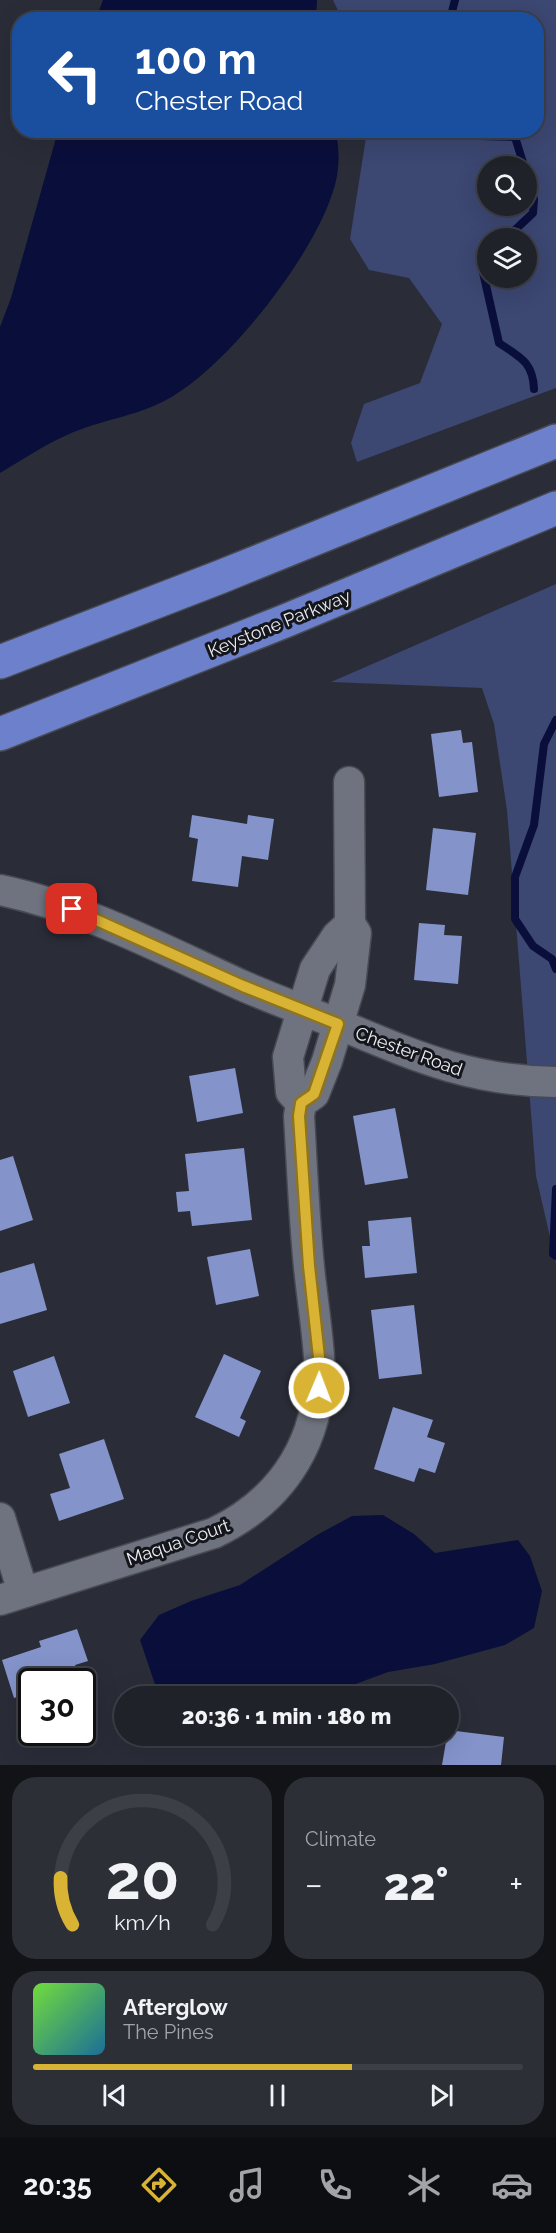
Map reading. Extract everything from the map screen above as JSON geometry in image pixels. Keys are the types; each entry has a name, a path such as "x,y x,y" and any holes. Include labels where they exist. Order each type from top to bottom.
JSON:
{"highway":[{"path":"0,662 220,578 556,441"},
{"name":"Keystone Parkway","path":"0,734 285,621 556,508"}],"street":[{"path":"301,1103 314,1094 350,985 356,933 350,924 349,783"},
{"name":"Chester Road","path":"0,890 72,909 301,1010 403,1052 475,1075 545,1082"},
{"name":"Maqua Court","path":"12,1596 214,1533 239,1521 266,1500 301,1454 313,1420 319,1388 319,1357 309,1266 299,1116 301,1103 291,1092 288,1057 315,969 337,936 350,924"},
{"path":"0,1518 12,1596"}],"shaded area":[{"path":"103,0 317,0 316,12 99,12"},
{"path":"333,0 556,0 556,388 357,462 351,443 364,404 420,383 442,324 409,278 369,270 350,239 366,138 544,138 544,12 339,12"},
{"path":"56,138 337,138 338,171 335,185 310,242 267,305 216,362 166,400 142,411 67,435 0,473 0,327 11,298"},
{"path":"556,584 556,1263 536,1176 507,810 494,724 482,688 331,682"},
{"path":"383,1515 414,1534 435,1553 518,1540 530,1556 542,1591 534,1628 505,1645 435,1664 388,1672 350,1686 156,1686 140,1640 159,1615 191,1601 240,1585 317,1535 352,1516"}],"building":[{"path":"461,730 463,743 472,742 478,792 439,797 431,734"},
{"path":"192,815 247,824 248,815 274,819 268,860 242,856 238,887 192,881 198,839 189,837"},
{"path":"433,828 476,833 468,895 426,890"},
{"path":"419,923 445,925 444,935 462,936 458,984 414,980"},
{"path":"235,1068 243,1113 197,1122 189,1076"},
{"path":"395,1108 408,1178 365,1185 353,1116"},
{"path":"244,1148 252,1220 192,1226 190,1211 178,1212 176,1192 189,1191 185,1154"},
{"path":"13,1156 33,1220 0,1231 0,1160"},
{"path":"411,1217 417,1273 365,1278 362,1246 370,1246 368,1221"},
{"path":"250,1249 259,1296 216,1305 207,1257"},
{"path":"34,1263 47,1310 0,1324 0,1273"},
{"path":"414,1305 422,1374 379,1379 371,1310"},
{"path":"224,1354 261,1371 240,1418 246,1421 239,1437 195,1417"},
{"path":"54,1356 70,1403 28,1417 13,1371"},
{"path":"393,1407 433,1420 427,1437 445,1443 435,1473 419,1468 414,1482 374,1469"},
{"path":"104,1439 124,1499 59,1521 50,1494 70,1488 59,1454"},
{"path":"77,1629 88,1661 75,1665 76,1668 18,1668 18,1697 14,1698 2,1660 41,1647 39,1641"},
{"path":"459,1731 504,1737 501,1765 442,1765 445,1746 459,1746"}],"waterway":[{"path":"452,12 455,0"},
{"path":"515,138 521,156"},
{"path":"517,228 530,216"},
{"path":"487,288 499,343 528,366 534,389"},
{"path":"556,720 544,744 534,825 515,877 515,919 533,946 552,959 556,969"},
{"path":"556,1189 553,1254 556,1256"}],"route":[{"path":"72,909 243,986 338,1024 314,1094 301,1103 299,1116 309,1266 319,1357 319,1388"}]}
